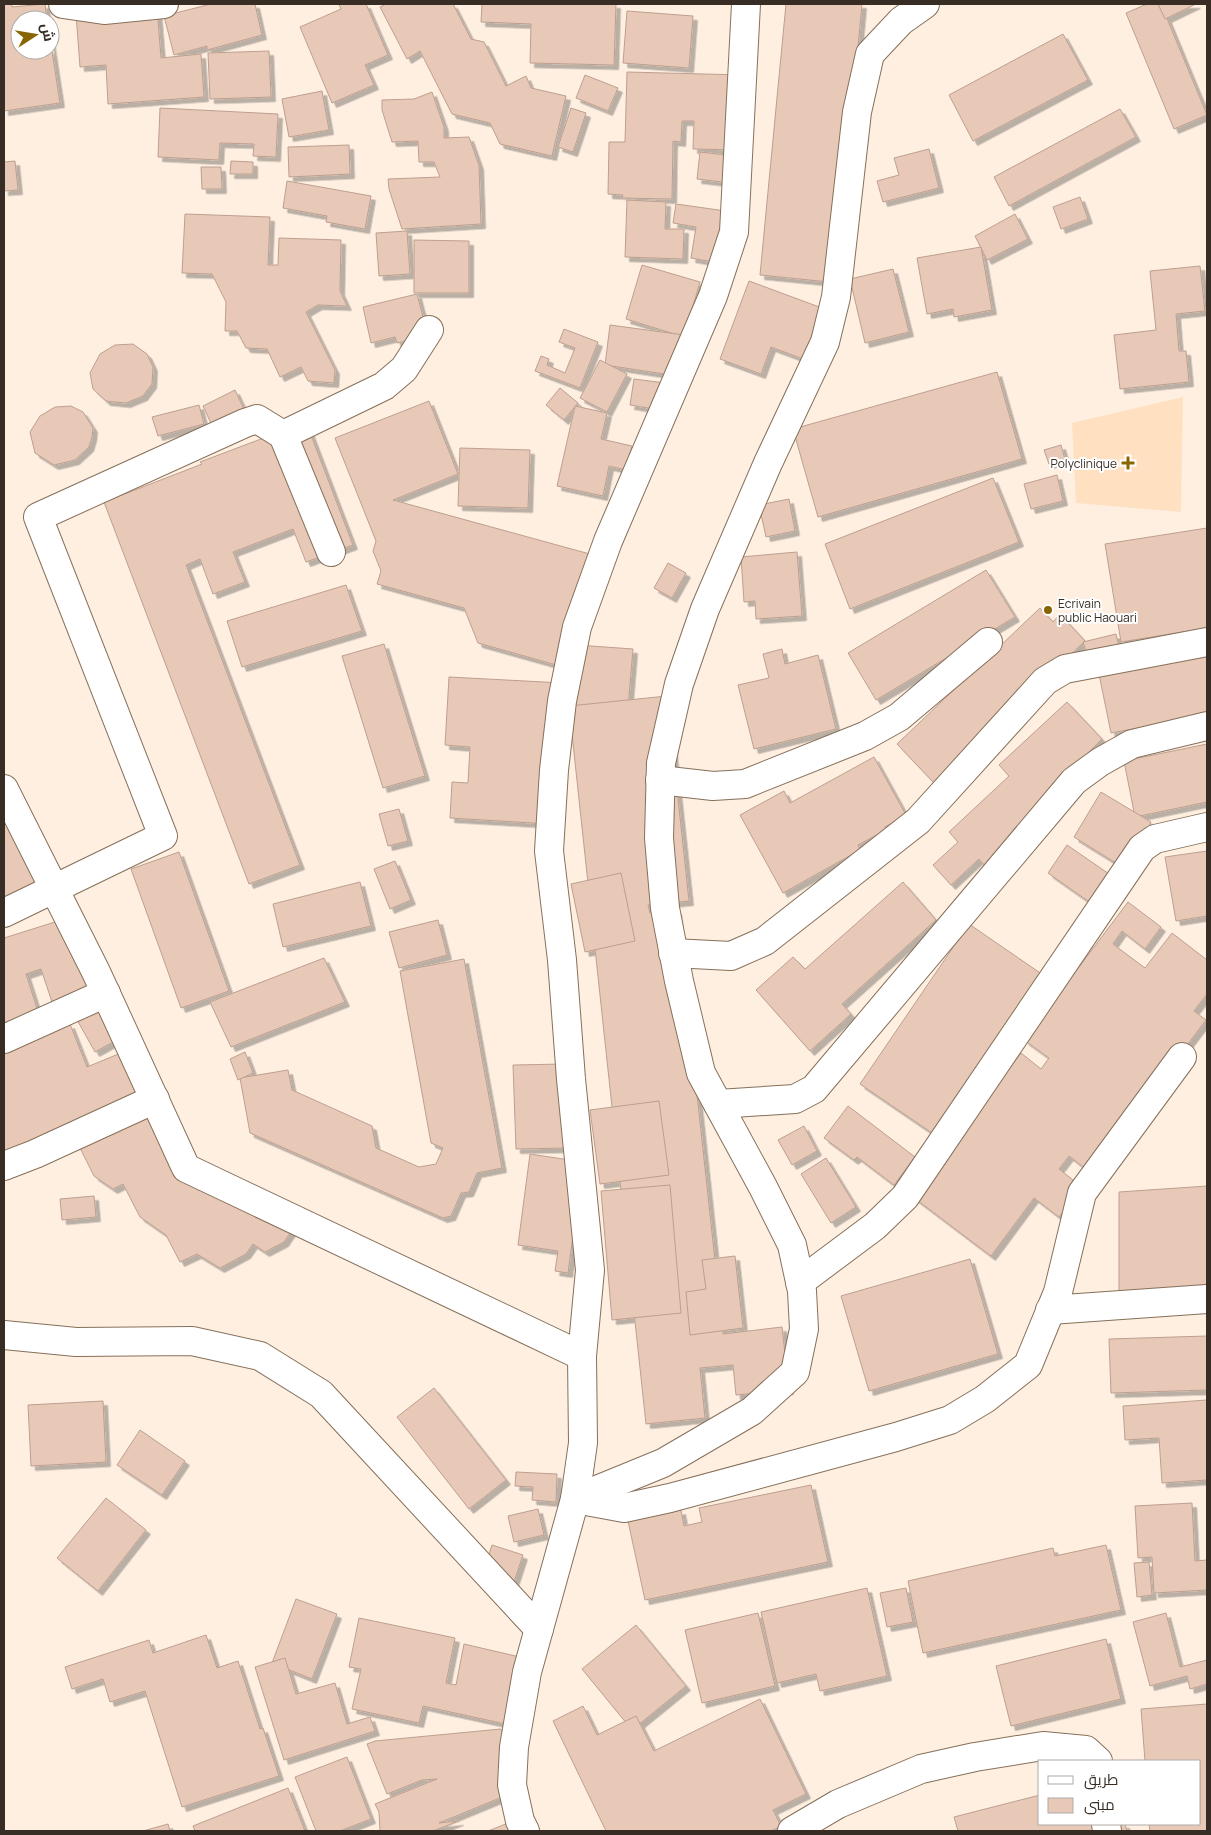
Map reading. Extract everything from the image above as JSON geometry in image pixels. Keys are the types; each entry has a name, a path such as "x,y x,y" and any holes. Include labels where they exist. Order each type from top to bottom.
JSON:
{"street":[{"path":"64,4 104,10 164,4"},
{"path":"525,1831 520,1821 512,1785 514,1747 527,1672 575,1499 583,1443 582,1356 590,1270 571,1079 562,960 549,851 554,770 562,701 577,627 608,541 713,296 734,232 746,4"},
{"path":"575,1499 663,1463 752,1411 795,1372 804,1329 800,1282 792,1245 701,1073 673,953 664,908 660,847 661,763 679,684 705,609 768,463 824,342 836,297 857,112 870,54 901,21 925,4"},
{"path":"283,435 384,386 404,369 429,330"},
{"path":"4,913 163,836 38,517 257,419 283,435 331,552"},
{"path":"660,780 713,786 745,784 865,736 899,717 988,642"},
{"path":"673,953 731,956 765,941 918,821 1045,681 1065,669 1207,642"},
{"path":"718,1104 795,1099 814,1089 1074,781 1100,762 1132,744 1207,726"},
{"path":"4,789 106,993 186,1168 582,1356"},
{"path":"800,1282 875,1226 905,1197 1142,848 1155,839 1207,827"},
{"path":"4,1039 106,993"},
{"path":"575,1499 624,1508 652,1502 896,1437 950,1420 985,1399 1028,1365 1058,1292 1082,1194 1182,1057"},
{"path":"4,1166 155,1100"},
{"path":"1050,1310 1207,1299"},
{"path":"4,1336 76,1342 192,1341 260,1356 321,1394 539,1629"},
{"path":"792,1831 838,1804 921,1769 975,1757 1043,1746 1086,1750 1097,1760"}],"shaded area":[{"name":"Polyclinique","path":"1183,397 1181,512 1076,503 1072,423"}],"building":[{"path":"4,4 12,4 12,7 45,4 46,10 10,10 10,60 53,60 60,103 4,111"},
{"path":"211,4 255,4 262,35 207,50 207,46 174,55 164,16"},
{"path":"339,4 366,4 388,55 365,65 374,85 332,103 300,27 341,9"},
{"path":"386,4 453,4 471,39 484,42 506,86 526,76 531,88 566,96 552,156 500,144 490,123 452,114 420,51 407,59 380,7"},
{"path":"482,4 616,4 614,65 530,63 531,24 481,22"},
{"path":"786,4 862,4 848,153 839,283 760,275"},
{"path":"1147,4 1161,4 1207,115 1174,129 1126,13"},
{"path":"1158,4 1196,4 1165,19"},
{"path":"157,8 161,58 201,54 204,97 108,104 106,65 80,67 76,14"},
{"path":"627,11 693,16 689,68 623,63"},
{"path":"1063,34 1088,80 973,141 949,95"},
{"path":"269,51 271,97 210,99 208,53"},
{"path":"627,72 743,75 741,150 693,149 694,121 682,121 681,142 673,141 672,199 622,198 623,195 608,194 609,142 625,142"},
{"path":"585,75 618,88 608,111 576,98"},
{"path":"322,91 329,130 289,137 282,99"},
{"path":"432,92 444,127 444,138 469,137 479,165 481,224 402,229 389,189 388,179 440,177 434,162 419,162 418,141 392,142 382,110 382,100 414,99"},
{"path":"160,108 278,114 276,157 253,156 254,144 220,143 219,160 158,157"},
{"path":"571,108 586,113 573,152 558,147"},
{"path":"1120,109 1136,137 1009,206 994,177"},
{"path":"349,145 350,174 289,177 288,147"},
{"path":"929,149 939,188 883,202 877,181 899,175 894,158"},
{"path":"700,152 734,156 731,183 697,179"},
{"path":"15,161 18,190 4,191 4,162"},
{"path":"231,161 253,162 253,174 230,174"},
{"path":"201,167 221,167 222,189 202,189"},
{"path":"287,181 371,196 365,229 326,222 327,216 283,208"},
{"path":"1080,197 1088,219 1061,229 1053,207"},
{"path":"627,200 666,202 665,229 684,229 683,259 625,257"},
{"path":"676,204 733,212 725,264 691,258 696,227 673,223"},
{"path":"185,214 270,217 268,265 278,265 279,238 341,240 340,291 347,306 318,305 306,312 335,370 334,383 308,381 301,367 280,377 267,349 246,348 237,331 225,331 226,302 212,274 182,273"},
{"path":"1015,214 1028,239 987,260 975,236"},
{"path":"407,231 410,274 379,276 376,233"},
{"path":"414,240 469,241 469,293 414,293"},
{"path":"981,247 992,310 954,317 953,309 927,314 917,258"},
{"path":"642,265 700,282 684,337 626,319"},
{"path":"1200,266 1205,311 1176,314 1179,351 1186,351 1189,382 1120,389 1114,335 1156,330 1150,271"},
{"path":"893,269 909,332 865,343 850,279"},
{"path":"749,281 822,308 803,359 771,347 761,374 720,359"},
{"path":"417,294 428,336 397,343 395,337 371,343 363,307"},
{"path":"610,325 684,335 678,376 605,365"},
{"path":"564,329 598,342 580,388 535,371 541,356 549,359 547,365 565,373 575,348 559,342"},
{"path":"133,344 147,354 153,367 152,384 143,396 126,403 106,401 93,389 90,373 100,354 115,345"},
{"path":"600,360 627,374 607,412 580,398"},
{"path":"997,372 1022,459 818,517 793,429"},
{"path":"634,379 665,383 660,410 630,405"},
{"path":"560,388 578,403 564,420 546,405"},
{"path":"235,390 247,416 215,432 203,406"},
{"path":"429,401 458,474 393,500 597,556 567,668 478,643 464,608 377,584 381,571 373,551 376,541 335,438"},
{"path":"199,405 204,424 158,436 152,417"},
{"path":"71,406 83,412 93,428 92,437 89,447 75,460 54,465 35,453 30,432 40,416 55,407"},
{"path":"575,406 607,413 601,439 632,446 626,470 609,466 603,496 557,486"},
{"path":"306,422 353,545 306,562 293,529 233,552 245,582 213,594 200,559 186,565 300,865 249,884 104,502 202,464 200,462"},
{"path":"1061,445 1065,459 1049,464 1044,450"},
{"path":"460,448 530,450 528,508 458,506"},
{"path":"1057,475 1063,501 1031,509 1024,484"},
{"path":"993,478 1019,542 850,609 825,544"},
{"path":"789,499 795,531 766,537 759,505"},
{"path":"1207,528 1207,628 1121,642 1105,544"},
{"path":"797,552 802,616 756,619 755,601 744,602 741,557"},
{"path":"668,563 686,573 672,598 654,588"},
{"path":"986,570 1015,617 876,700 848,653"},
{"path":"346,585 362,631 242,667 227,621"},
{"path":"1040,608 1053,622 1060,614 1085,641 935,784 897,744"},
{"path":"1116,634 1119,647 1087,655 1083,642"},
{"path":"384,644 425,776 383,788 342,656"},
{"path":"577,645 633,649 627,720 572,716"},
{"path":"782,649 785,664 818,655 836,729 754,749 738,685 769,678 763,654"},
{"path":"1207,653 1207,715 1111,733 1099,674"},
{"path":"449,677 563,683 550,824 450,818 452,782 468,783 470,747 445,745"},
{"path":"667,696 689,901 648,905 650,913 677,910 723,1334 782,1327 789,1390 736,1395 733,1365 700,1368 705,1418 646,1424 569,706"},
{"path":"1067,702 1102,739 1081,760 987,868 979,859 951,885 933,865 958,842 949,832 1009,776 999,765"},
{"path":"1207,744 1207,802 1135,817 1124,761"},
{"path":"874,757 906,815 885,827 886,830 858,845 860,850 783,893 740,815 784,791 790,803"},
{"path":"1101,792 1151,822 1124,868 1074,837"},
{"path":"4,803 47,897 4,913"},
{"path":"399,809 408,841 388,846 379,814"},
{"path":"1067,845 1115,878 1095,906 1048,873"},
{"path":"1207,851 1207,916 1176,921 1165,857"},
{"path":"179,852 229,991 181,1008 131,869"},
{"path":"395,861 411,900 390,909 374,869"},
{"path":"621,873 635,941 585,952 571,884"},
{"path":"360,882 371,926 283,947 273,904"},
{"path":"903,882 936,920 842,1004 851,1014 810,1051 756,990 793,957 805,969"},
{"path":"1128,902 1161,927 1145,949 1122,931 1113,944 1145,968 1172,933 1207,960 1207,994 1194,1011 1206,1020 1091,1173 1069,1156 1059,1169 1082,1187 1059,1217 1034,1198 991,1256 913,1197 1021,1053 1041,1069 1049,1058 1024,1040"},
{"path":"74,916 97,988 52,1002 41,969 26,974 40,1018 4,1029 4,938"},
{"path":"438,920 447,955 399,968 389,932"},
{"path":"969,924 1046,977 938,1137 860,1084"},
{"path":"324,958 345,1002 231,1047 210,1002"},
{"path":"464,959 502,1168 477,1173 469,1192 461,1193 451,1216 443,1218 250,1133 240,1078 288,1070 292,1090 372,1126 376,1148 419,1167 436,1164 443,1148 431,1143 400,971"},
{"path":"104,1003 122,1037 95,1052 76,1018"},
{"path":"70,1024 87,1067 140,1045 159,1093 4,1157 4,1051"},
{"path":"245,1052 253,1073 238,1080 230,1059"},
{"path":"564,1064 566,1148 516,1149 513,1065"},
{"path":"659,1101 669,1175 600,1184 590,1110"},
{"path":"164,1103 188,1153 296,1224 284,1242 265,1252 253,1244 246,1254 220,1268 197,1254 180,1262 166,1235 140,1217 123,1184 113,1189 94,1176 79,1146"},
{"path":"848,1106 915,1157 894,1185 857,1157 854,1160 824,1138"},
{"path":"804,1126 817,1151 792,1165 778,1140"},
{"path":"530,1154 583,1162 568,1273 555,1271 558,1251 518,1245"},
{"path":"826,1158 856,1207 831,1223 801,1174"},
{"path":"670,1185 681,1313 612,1320 601,1191"},
{"path":"1207,1186 1207,1286 1119,1293 1119,1192"},
{"path":"94,1196 96,1217 62,1220 60,1199"},
{"path":"735,1256 743,1328 690,1335 686,1292 706,1289 702,1260"},
{"path":"970,1259 998,1354 869,1391 841,1296"},
{"path":"1207,1336 1207,1390 1111,1393 1109,1339"},
{"path":"434,1388 506,1480 469,1509 397,1417"},
{"path":"1207,1400 1207,1480 1162,1483 1159,1438 1125,1440 1123,1406"},
{"path":"103,1401 106,1462 31,1466 28,1405"},
{"path":"140,1430 185,1461 162,1495 117,1465"},
{"path":"516,1472 557,1474 556,1502 532,1500 533,1487 515,1486"},
{"path":"811,1485 828,1562 645,1600 628,1521 681,1510 684,1526 702,1522 699,1508"},
{"path":"106,1498 146,1530 98,1591 57,1558"},
{"path":"1192,1503 1195,1561 1207,1560 1207,1590 1154,1593 1152,1557 1138,1558 1135,1506"},
{"path":"538,1509 544,1535 514,1542 508,1516"},
{"path":"492,1545 523,1555 513,1585 482,1575"},
{"path":"1106,1545 1121,1610 923,1653 908,1581 1053,1548 1055,1556"},
{"path":"1149,1562 1152,1595 1137,1597 1134,1563"},
{"path":"867,1588 887,1676 820,1691 816,1674 777,1683 761,1612"},
{"path":"906,1588 913,1622 887,1627 880,1593"},
{"path":"296,1599 337,1614 312,1679 272,1663"},
{"path":"758,1613 775,1686 702,1703 685,1630"},
{"path":"1166,1613 1180,1667 1207,1660 1207,1684 1190,1689 1187,1676 1150,1686 1133,1622"},
{"path":"359,1618 455,1638 446,1683 456,1685 464,1644 524,1658 510,1725 423,1706 419,1723 352,1709 361,1669 349,1667"},
{"path":"636,1625 686,1686 632,1730 582,1669"},
{"path":"206,1635 217,1668 238,1661 260,1729 263,1728 279,1776 182,1807 145,1691 110,1702 103,1679 72,1689 65,1667 149,1640 153,1653"},
{"path":"1106,1639 1121,1699 1011,1726 996,1666"},
{"path":"285,1658 296,1694 335,1683 347,1724 370,1717 375,1731 284,1760 255,1667"},
{"path":"760,1699 806,1794 773,1810 781,1826 771,1831 606,1831 553,1721 583,1706 597,1735 636,1716 654,1751"},
{"path":"1207,1704 1207,1831 1150,1831 1149,1825 1201,1825 1201,1760 1145,1760 1141,1709"},
{"path":"501,1729 509,1749 517,1791 439,1823 459,1821 433,1831 380,1831 379,1812 375,1804 437,1779 422,1780 387,1794 367,1744 375,1741"},
{"path":"347,1757 371,1819 340,1831 316,1831 295,1777"},
{"path":"288,1788 305,1831 195,1831 193,1826"},
{"path":"1038,1796 1038,1825 1125,1825 1127,1831 958,1831 954,1817"},
{"path":"518,1819 523,1831 488,1831"},
{"path":"168,1824 170,1831 143,1831"}],"place":[{"name":"Polyclinique","path":"1128,463"},
{"name":"Ecrivain public Haouari","path":"1048,610"}]}
